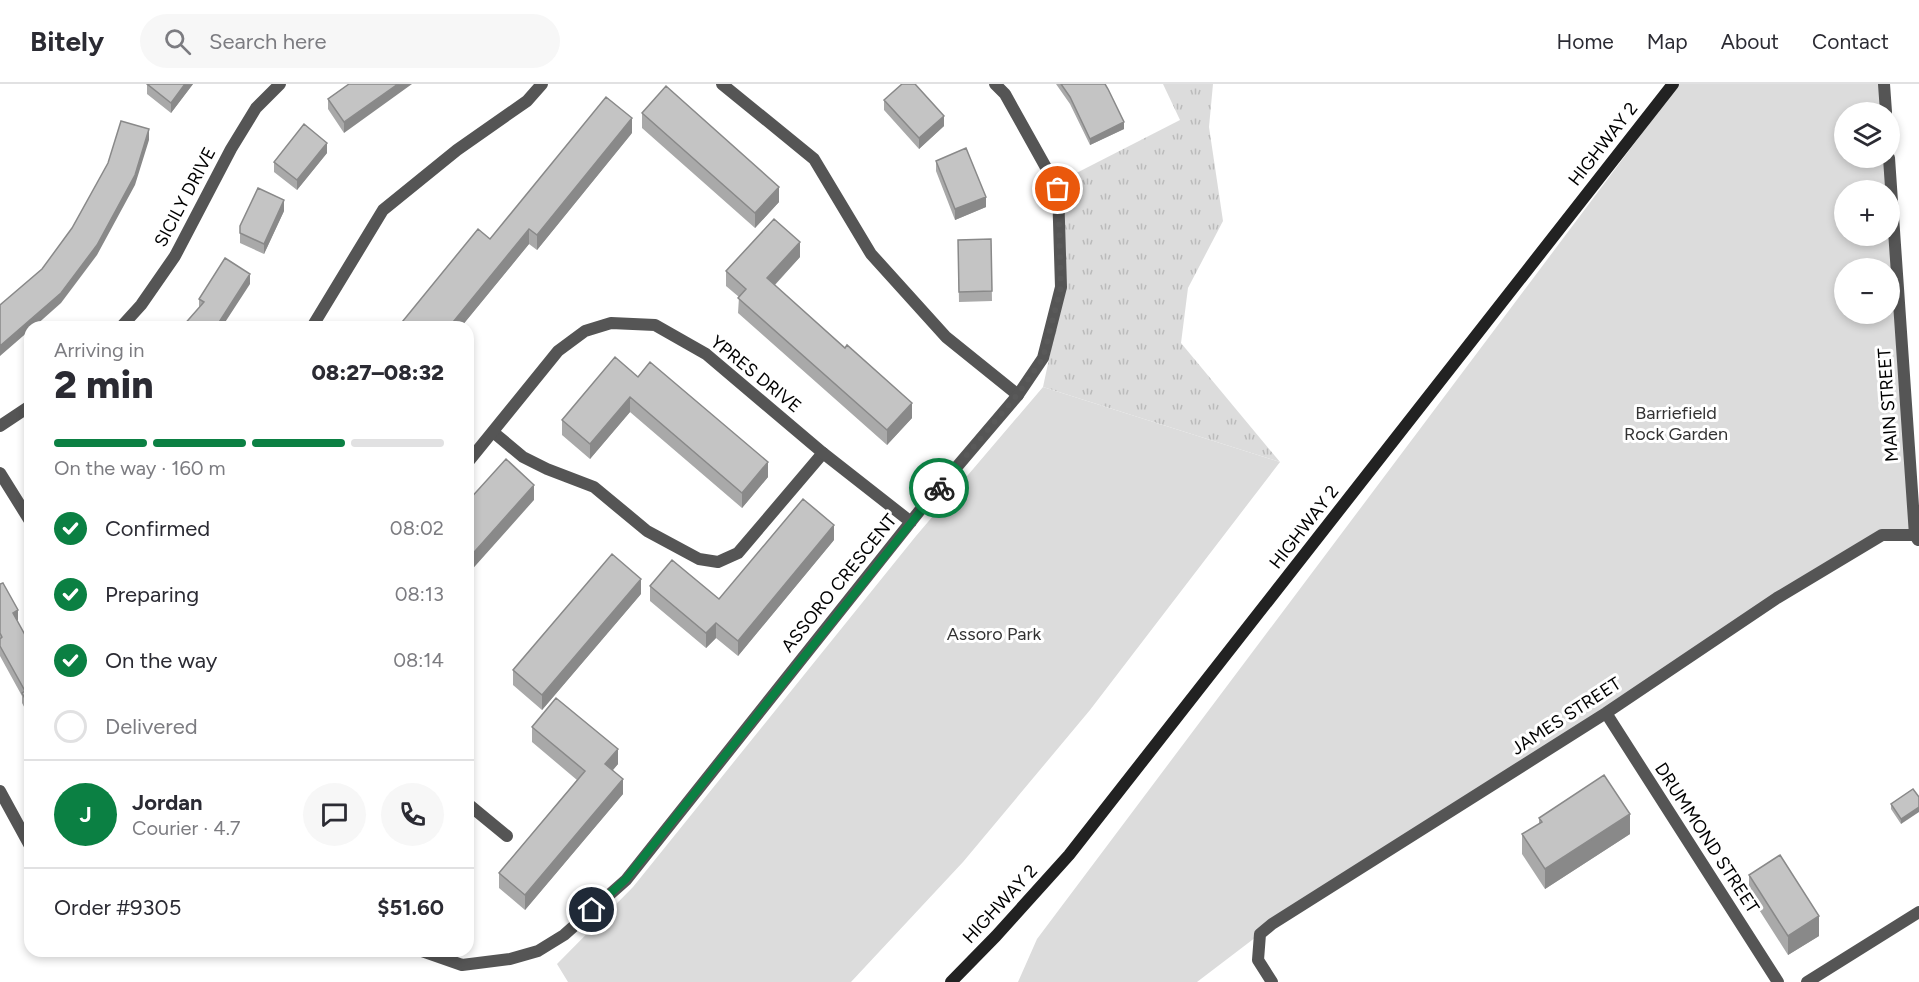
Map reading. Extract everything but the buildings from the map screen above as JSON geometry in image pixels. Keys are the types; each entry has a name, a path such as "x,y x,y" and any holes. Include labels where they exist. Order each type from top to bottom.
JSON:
{"main road":[{"name":"HIGHWAY 2","path":"951,982 996,936 1077,845 1673,84"}],"street":[{"name":"SICILY DRIVE","path":"126,321 141,305 175,256 231,149 256,108 280,84"},
{"path":"316,321 383,210 457,150 527,101 542,84"},
{"path":"722,84 814,159 871,254 946,337 1018,394"},
{"name":"ASSORO CRESCENT","path":"440,957 462,964 510,959 538,951 572,928 626,879 911,522 1018,394 1043,358 1061,287 1058,189 1005,94 995,84"},
{"path":"1884,84 1885,102"},
{"name":"MAIN STREET","path":"1890,168 1918,536"},
{"name":"YPRES DRIVE","path":"474,455 558,351 585,332 611,323 655,325 706,354 823,453 911,522"},
{"path":"0,426 24,410"},
{"path":"493,432 523,457 594,487 647,531 699,558 718,562 738,553 823,453"},
{"path":"0,473 24,511"},
{"name":"JAMES STREET","path":"1272,982 1258,960 1260,934 1272,924 1606,713 1777,598 1882,535 1918,536"},
{"name":"DRUMMOND STREET","path":"1606,713 1778,982"},
{"path":"0,791 24,835"},
{"path":"474,809 507,836"},
{"path":"1807,982 1919,912"}],"green space":[{"path":"1163,84 1213,84 1209,127 1223,221 1188,288 1181,343 1280,462 1043,387 1059,312 1061,251 1051,186 1180,120"},
{"name":"Barriefield Rock Garden","path":"1679,84 1884,84 1885,102 1834,102 1834,168 1890,168 1891,180 1834,180 1834,246 1895,246 1896,258 1834,258 1834,324 1900,324 1900,318 1915,535 1881,535 1260,934 1197,982 1018,982 1037,939"},
{"name":"Assoro Park","path":"1043,387 1280,462 1090,710 963,862 851,982 568,982 557,964 633,887 916,536"}],"way so far":[{"path":"939,488 1018,394 1043,358 1061,287 1058,189"}],"route":[{"path":"592,910 626,879 939,488"}]}
